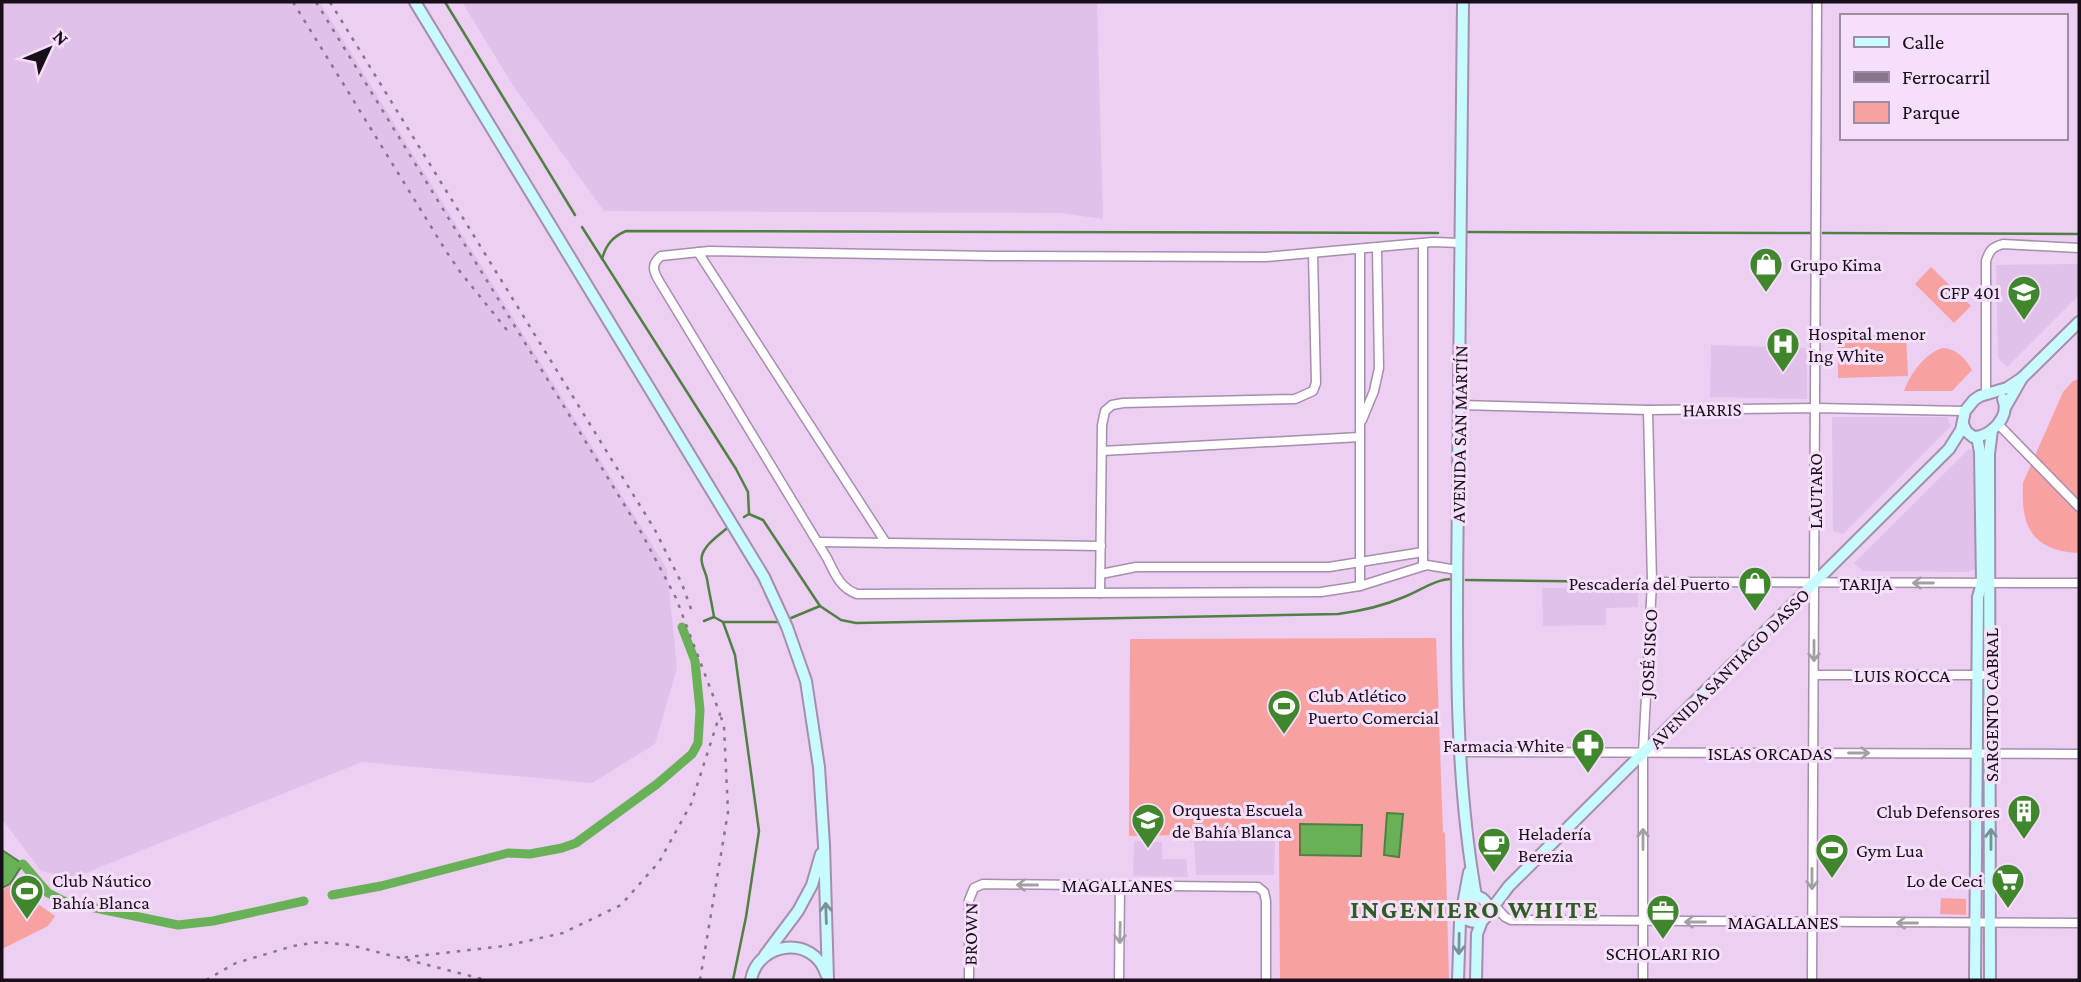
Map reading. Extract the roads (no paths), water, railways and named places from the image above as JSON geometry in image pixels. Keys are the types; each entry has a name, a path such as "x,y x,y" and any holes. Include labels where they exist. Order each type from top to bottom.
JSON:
{"main road":[{"path":"415,2 764,577 787,628 806,681 818,767 824,845 828,980"},
{"name":"AVENIDA SAN MARTÍN","path":"1463,2 1457,570 1460,752 1470,866 1478,896 1487,903 1484,918"},
{"path":"1965,411 1974,400 2007,388 2022,378 2079,322"},
{"path":"1995,427 2022,378"},
{"path":"1989,393 2001,396 2006,405"},
{"name":"AVENIDA SANTIAGO DASSO","path":"1484,918 1509,886 1950,449 1963,424 1965,411"},
{"path":"1963,424 1966,431 1975,437"},
{"name":"AVENIDA SANTIAGO DASSO","path":"1950,449 1995,427"},
{"name":"SARGENTO CABRAL","path":"1975,980 1978,597 1986,583 1989,454 1995,427"},
{"name":"SARGENTO CABRAL","path":"1975,437 1980,452 1991,675 1990,980"},
{"path":"751,980 757,964 798,911 812,885 824,845"},
{"name":"AVENIDA SAN MARTÍN","path":"1458,980 1459,928 1470,866"},
{"name":"AVENIDA SANTIAGO DASSO","path":"1478,896 1496,894 1509,886"},
{"path":"1478,896 1468,898 1462,906 1467,920 1474,922 1484,918"},
{"path":"1476,980 1477,934 1484,918"},
{"path":"765,955 775,949 798,947 818,959 828,980"}],"street":[{"name":"LAUTARO","path":"1812,980 1817,2"},
{"path":"1457,570 1423,566 1360,586 1321,592 857,594 842,586 655,274 655,261 661,256 698,252 1219,258 1461,243"},
{"path":"1423,244 1423,566"},
{"path":"1989,393 1986,261 1989,252 2003,244 2079,248"},
{"path":"1360,426 1374,391 1379,368 1377,249"},
{"path":"1360,250 1360,586"},
{"path":"698,252 886,543"},
{"path":"1101,593 1102,416 1105,411 1112,405 1123,403 1295,398 1305,397 1313,391 1313,254"},
{"name":"HARRIS","path":"1459,405 1648,410 1816,408 1965,411"},
{"name":"JOSÉ SISCO","path":"1643,980 1643,752 1652,582 1648,410"},
{"path":"1995,427 2079,508"},
{"path":"1102,451 1360,437"},
{"path":"818,542 1101,546"},
{"path":"1101,574 1136,566 1329,567 1423,551"},
{"name":"TARIJA","path":"1652,582 2079,583"},
{"name":"LUIS ROCCA","path":"1814,675 1991,675"},
{"name":"ISLAS ORCADAS","path":"1460,752 2079,754"},
{"name":"MAGALLANES","path":"974,888 983,884 1249,886 1261,889 1266,901 1266,980"},
{"path":"1119,980 1120,885"},
{"name":"BROWN","path":"969,980 969,900 974,888"},
{"name":"MAGALLANES","path":"1494,905 1505,918 1511,920 2079,923"}],"waterway":[{"path":"445,2 575,215"},
{"path":"582,227 736,469 748,492 749,514"},
{"path":"602,259 610,242 626,231 1438,233"},
{"path":"1468,232 1810,233"},
{"path":"1823,233 2079,234"},
{"path":"744,517 749,514 763,520 820,606 841,620 856,623 1338,614 1380,606 1434,583 1452,579"},
{"path":"714,617 702,558 709,544 726,529"},
{"path":"1466,580 1632,582"},
{"path":"791,618 820,606"},
{"path":"704,621 714,617 723,622 777,622"},
{"path":"723,622 735,655 759,831 733,980"},
{"path":"332,895 381,886 508,853 530,854 562,848 576,843 657,784 692,754 698,743 700,710 695,661 682,627"},
{"path":"23,864 48,893 66,902 178,925 213,921 304,901"}],"railway":[{"path":"293,2 446,251 511,335"},
{"path":"316,2 641,532 676,598 720,714 691,804 659,862 621,905 563,933 504,946 400,958"},
{"path":"330,2 655,530 682,584 691,609"},
{"path":"700,980 728,812 724,727 721,717"},
{"path":"206,980 236,963 293,946 319,942 350,945 486,980"}],"place":[{"name":"Grupo Kima","path":"1766,294"},
{"name":"CFP 401","path":"2024,322"},
{"name":"Hospital menor Ing White","path":"1783,374"},
{"name":"Pescadería del Puerto","path":"1755,613"},
{"name":"Club Atlético Puerto Comercial","path":"1284,736"},
{"name":"Farmacia White","path":"1588,775"},
{"name":"Club Defensores","path":"2024,841"},
{"name":"Orquesta Escuela de Bahía Blanca","path":"1148,850"},
{"name":"Heladería Berezia","path":"1494,874"},
{"name":"Gym Lua","path":"1832,880"},
{"name":"Lo de Ceci","path":"2008,910"},
{"name":"Club Náutico Bahía Blanca","path":"27,921"},
{"name":"SCHOLARI RIO","path":"1663,941"}],"district":[{"name":"INGENIERO WHITE","path":"1475,909"}]}
